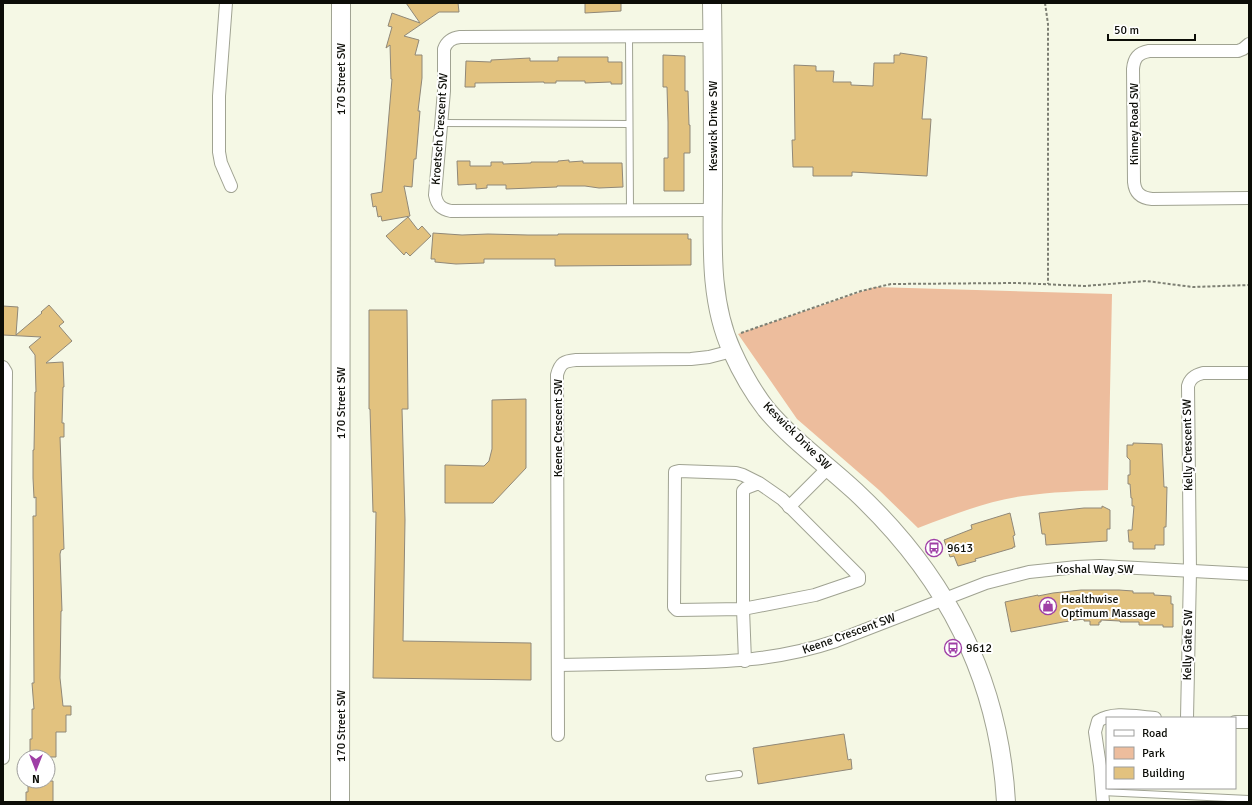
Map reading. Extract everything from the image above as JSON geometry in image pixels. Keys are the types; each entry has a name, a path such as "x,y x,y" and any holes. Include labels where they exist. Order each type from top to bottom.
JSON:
{"street":[{"path":"226,3 219,96 219,152 221,163 231,186"},
{"name":"170 Street SW","path":"340,802 341,3"},
{"name":"Keswick Drive SW","path":"712,3 713,210 715,280 719,309 729,344 753,390 766,408 783,426 887,522 925,569 944,598 963,632 972,654 995,723 1003,760 1006,802"},
{"name":"Kroetsch Crescent SW","path":"712,36 454,38 446,44 444,49 444,91 435,195 438,204 445,210 713,210"},
{"name":"Kinney Road SW","path":"1249,44 1243,49 1238,50 1149,51 1137,56 1133,69 1134,182 1136,191 1143,197 1152,199 1249,198"},
{"name":"Keene Crescent SW","path":"558,735 558,375 560,365 568,360 699,359 729,344"},
{"path":"3,758 5,369"},
{"name":"Kelly Crescent SW","path":"1190,572 1189,381 1196,375 1203,374 1249,374"},
{"path":"789,507 828,468"},
{"path":"675,472 736,473 743,475 759,483 789,507 859,576 859,580 815,595 743,609 677,610 674,607 675,472"},
{"path":"745,661 743,609 743,491 746,488 759,483"},
{"name":"Koshal Way SW","path":"944,598 986,583 1029,572 1049,569 1100,566 1249,574"},
{"name":"Kelly Gate SW","path":"1187,717 1190,572"},
{"name":"Keene Crescent SW","path":"558,665 745,661 777,657 815,648 944,598"},
{"path":"1102,797 1100,766 1095,732 1098,720 1104,717 1114,716 1134,717"},
{"path":"1236,722 1249,722"}],"lane":[{"path":"629,37 630,211"},
{"path":"441,123 629,124"},
{"path":"709,778 739,774"},
{"path":"1102,797 1249,799"}],"path":[{"path":"1045,3 1048,24 1048,284"},
{"path":"729,344 738,334 861,291 891,284 1018,283 1084,286 1146,281 1193,287 1249,285"}],"green space":[{"path":"875,287 1112,294 1108,490 1055,493 1010,498 970,509 918,528 879,490 797,419 738,334"}],"building":[{"path":"406,3 458,3 459,12 439,12 404,36 419,40 415,55 422,55 422,78 418,111 420,111 416,159 414,159 412,187 404,186 410,216 382,221 381,216 378,217 376,206 373,207 371,194 382,192 392,79 390,45 386,48 392,27 388,26 392,13 420,23"},
{"path":"585,3 621,3 621,11 585,13"},
{"path":"900,53 927,57 922,119 931,119 927,176 852,172 852,176 813,176 813,167 793,167 792,140 795,140 794,65 816,66 816,71 834,71 833,82 851,82 851,85 873,86 874,63 894,63 894,55 900,55"},
{"path":"663,55 685,56 685,91 688,91 690,153 684,153 684,191 664,191 664,158 668,158 668,122 667,87 663,87"},
{"path":"558,57 608,57 608,62 622,62 622,84 611,84 611,82 585,83 585,81 556,81 556,83 475,83 475,87 465,87 466,61 491,62 491,60 530,58 530,61 558,61"},
{"path":"569,160 569,162 583,161 583,163 622,163 623,187 599,188 585,186 557,186 506,189 506,185 487,185 487,188 476,189 476,184 458,185 457,161 470,161 470,166 491,166 491,162 503,162 503,164 558,162"},
{"path":"408,217 418,230 422,226 431,236 410,256 406,252 404,255 386,236"},
{"path":"433,233 462,235 688,234 688,239 691,239 691,265 555,266 555,259 484,259 484,263 456,264 435,262 435,259 431,259"},
{"path":"49,305 64,322 59,326 72,341 46,363 63,362 64,387 62,423 64,423 64,437 60,437 64,549 61,550 60,554 62,611 60,678 63,706 71,706 71,715 66,715 66,732 56,732 56,749 30,749 30,739 32,739 32,709 34,709 32,683 34,683 33,516 36,516 36,497 34,498 33,450 36,392 35,355 29,347 41,337 3,335 3,306 18,307 16,335 42,313 41,312"},
{"path":"369,310 407,310 408,409 402,409 405,520 403,641 531,643 531,680 373,678 376,512 373,512 369,409"},
{"path":"526,399 526,468 493,503 445,503 445,465 484,466 489,461 492,449 492,400"},
{"path":"1133,443 1162,444 1164,487 1167,487 1166,527 1164,527 1164,545 1155,545 1155,549 1133,549 1133,542 1129,542 1128,530 1132,530 1134,506 1132,506 1130,484 1128,484 1128,475 1130,475 1130,460 1127,457 1127,445 1133,445"},
{"path":"1102,506 1110,510 1110,529 1107,529 1107,541 1046,545 1045,534 1042,534 1039,513 1084,508 1102,508"},
{"path":"1010,513 1015,535 1013,536 1015,547 975,559 976,561 958,566 954,556 950,557 944,540 972,529 971,525"},
{"path":"1081,590 1119,590 1133,591 1133,593 1154,593 1154,595 1171,596 1171,604 1173,604 1173,627 1163,627 1163,625 1139,625 1139,622 1101,620 1099,625 1090,625 1090,621 1084,621 1084,619 1011,632 1005,602 1038,595"},
{"path":"844,734 848,760 851,759 852,769 758,784 753,748"},
{"path":"28,789 53,789 53,802 26,802 26,792 28,792"}],"place":[{"name":"9613","path":"934,548"},
{"name":"Healthwise Optimum Massage","path":"1048,606"},
{"name":"9612","path":"953,648"}]}
